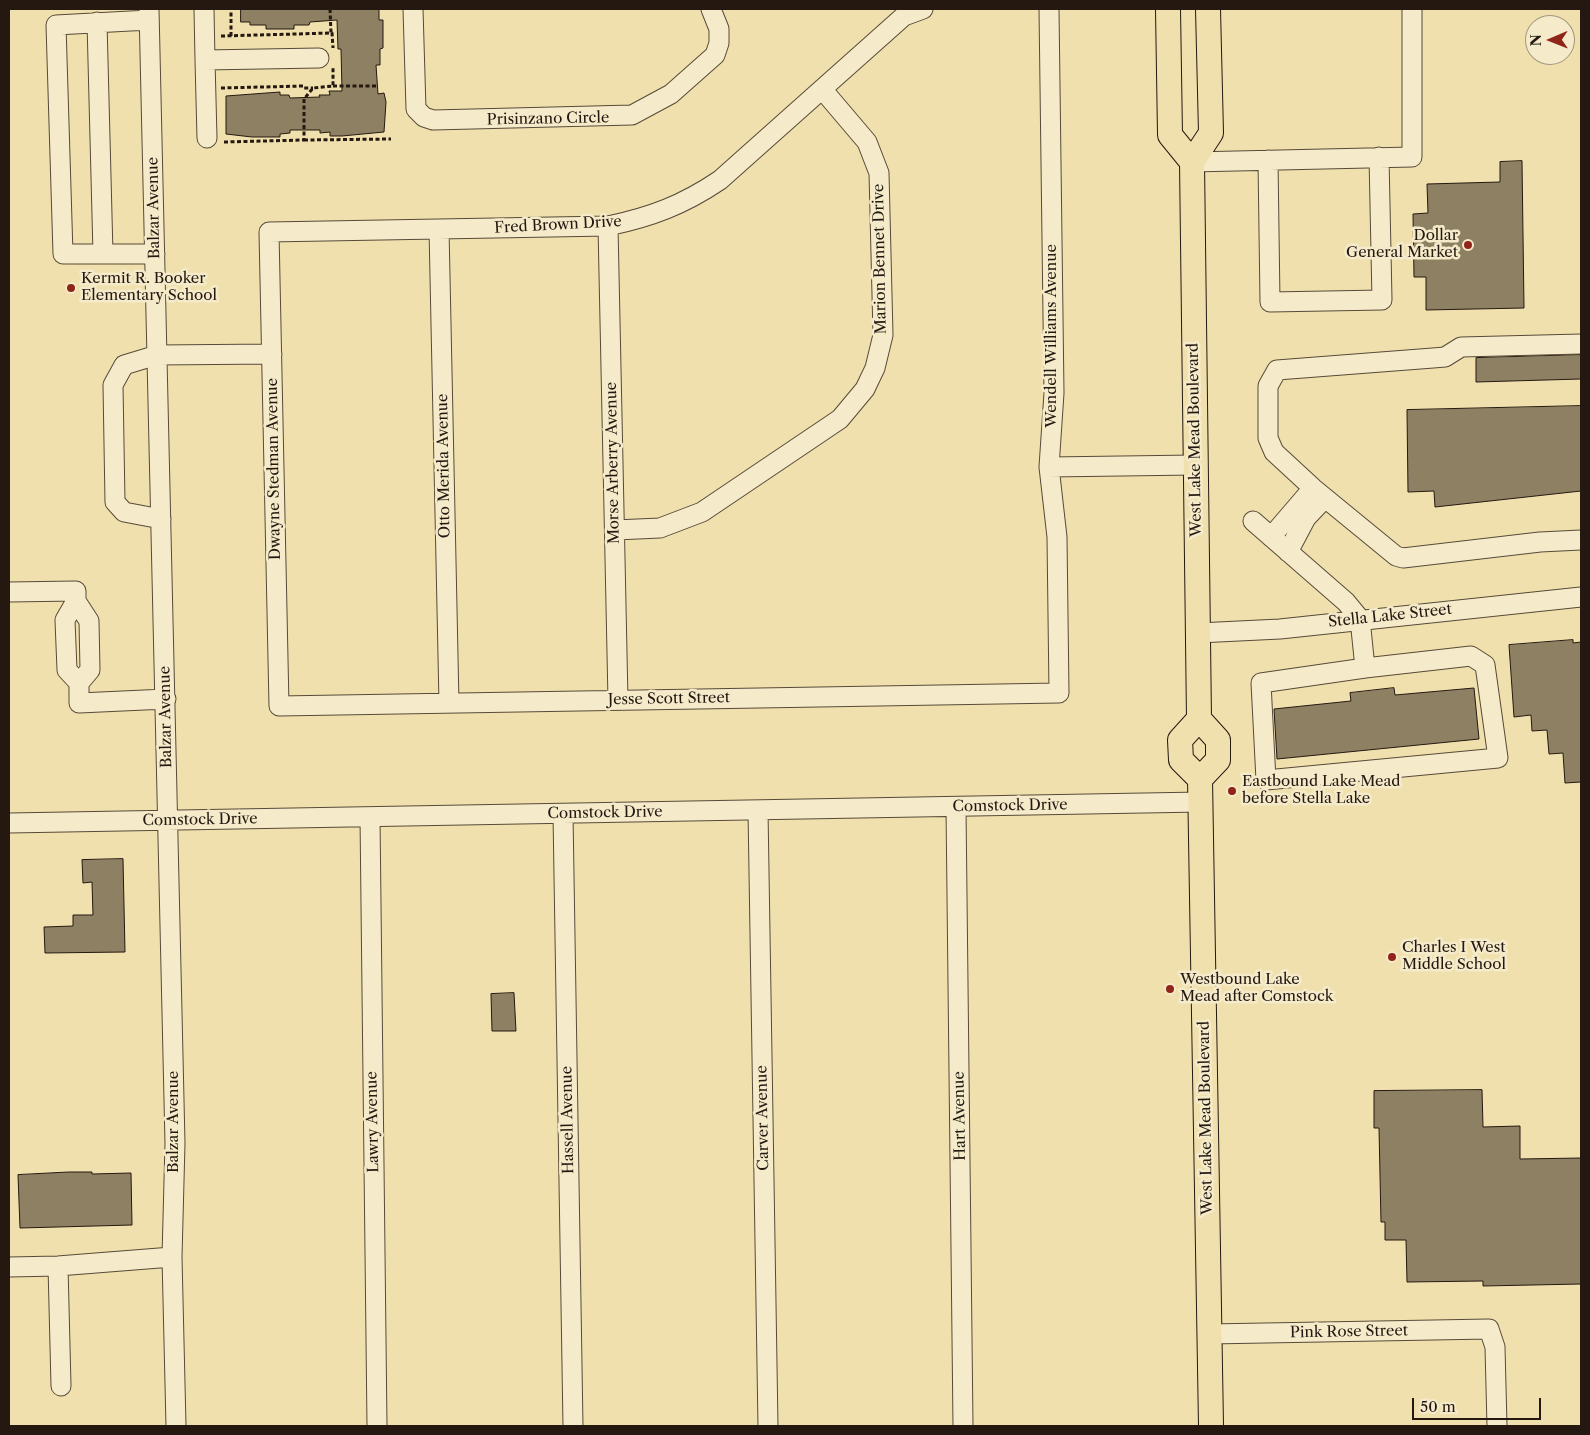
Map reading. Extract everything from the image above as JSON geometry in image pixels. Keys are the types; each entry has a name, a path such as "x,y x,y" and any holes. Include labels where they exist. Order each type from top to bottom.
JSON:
{"main road":[{"path":"1168,9 1170,135 1192,162 1211,133 1208,9"},
{"name":"West Lake Mead Boulevard","path":"1192,162 1199,719"},
{"path":"1199,719 1218,740 1218,760 1200,791 1181,760 1180,740 1199,719"},
{"name":"West Lake Mead Boulevard","path":"1200,791 1211,1426"}],"street":[{"path":"204,9 212,140"},
{"name":"Prisinzano Circle","path":"413,9 416,109 424,116 433,120 617,118 632,116 671,94 715,55 719,43 719,29 711,9"},
{"name":"Fred Brown Drive","path":"270,232 608,226 642,219 691,200 720,180 904,16 924,9"},
{"name":"Wendell Williams Avenue","path":"1049,9 1054,393 1049,467 1056,537 1059,693"},
{"path":"1192,162 1412,157 1412,9"},
{"path":"149,14 97,22 56,25 63,254 155,254"},
{"name":"Balzar Avenue","path":"149,14 175,1143 172,1257 176,1426"},
{"path":"97,22 103,254"},
{"path":"206,60 328,60"},
{"name":"Marion Bennet Drive","path":"614,530 660,528 702,512 840,419 865,389 875,368 883,335 879,173 867,142 822,89"},
{"path":"1268,160 1270,302 1382,300 1379,157"},
{"name":"Morse Arberry Avenue","path":"608,226 618,700"},
{"name":"Otto Merida Avenue","path":"439,229 449,703"},
{"name":"Dwayne Stedman Avenue","path":"270,232 279,706"},
{"path":"1581,344 1461,347 1445,357 1439,358 1277,370 1268,386 1268,438 1274,452 1319,493 1396,556 1403,558 1540,542 1581,540"},
{"path":"161,519 124,512 115,502 113,386 124,365 157,355 272,354"},
{"path":"1049,467 1196,465"},
{"path":"1271,537 1319,493"},
{"path":"1288,552 1319,493"},
{"path":"1253,521 1346,602 1360,619 1365,668"},
{"path":"9,592 76,591 76,601 89,621 90,670 79,683 79,703 166,699"},
{"name":"Stella Lake Street","path":"1198,633 1280,629 1581,597"},
{"path":"1471,656 1485,665 1498,758 1266,780 1261,683 1365,668 1471,656"},
{"name":"Jesse Scott Street","path":"279,706 1059,693"},
{"name":"Comstock Drive","path":"9,824 956,807 1200,791"},
{"name":"Hart Avenue","path":"956,807 963,1426"},
{"name":"Carver Avenue","path":"758,810 768,1426"},
{"name":"Hassell Avenue","path":"563,814 573,1426"},
{"name":"Lawry Avenue","path":"370,817 376,1426"},
{"path":"9,1267 58,1266 172,1257"},
{"path":"58,1266 60,1386"},
{"name":"Pink Rose Street","path":"1209,1334 1489,1330 1495,1347 1496,1426"}],"path":[{"path":"231,9 231,36"},
{"path":"330,9 331,33 333,37 328,60 332,86"},
{"path":"206,36 331,33"},
{"path":"216,89 378,86"},
{"path":"304,140 304,99 313,88"},
{"path":"212,140 391,139"}],"building":[{"path":"241,9 379,9 379,20 383,20 383,48 380,49 380,65 376,65 378,94 384,93 386,102 384,132 330,136 330,132 320,133 320,130 290,130 290,133 280,134 280,137 252,137 226,134 226,96 280,92 280,95 289,95 290,98 320,97 319,95 330,95 329,91 342,91 341,49 338,49 337,20 310,22 309,25 294,25 294,29 266,29 266,25 250,25 250,22 241,22"},
{"name":"Dollar General Market","path":"1522,161 1524,308 1426,310 1426,277 1414,277 1413,214 1428,213 1427,184 1500,182 1500,162"},
{"path":"1581,355 1581,379 1476,382 1476,358"},
{"path":"1581,406 1581,491 1435,507 1434,491 1408,492 1407,410"},
{"path":"1573,640 1573,643 1581,642 1581,782 1565,783 1563,753 1549,754 1547,730 1532,731 1531,715 1514,717 1509,645"},
{"path":"1394,688 1395,695 1474,688 1479,739 1277,759 1274,709 1351,701 1350,693"},
{"path":"123,859 125,952 45,953 44,927 73,926 73,915 93,915 92,882 83,883 82,860"},
{"path":"514,993 516,1031 492,1031 491,994"},
{"path":"1482,1090 1483,1127 1520,1126 1520,1159 1581,1158 1581,1284 1483,1286 1483,1281 1407,1282 1406,1240 1385,1240 1385,1222 1381,1222 1379,1128 1374,1128 1374,1091"},
{"path":"92,1172 92,1174 131,1173 132,1225 20,1228 18,1175"}],"place":[{"name":"Dollar General Market","path":"1468,245"},
{"name":"Kermit R. Booker Elementary School","path":"71,288"},
{"name":"Eastbound Lake Mead before Stella Lake","path":"1232,791"},
{"name":"Charles I West Middle School","path":"1392,957"},
{"name":"Westbound Lake Mead after Comstock","path":"1170,989"}]}
